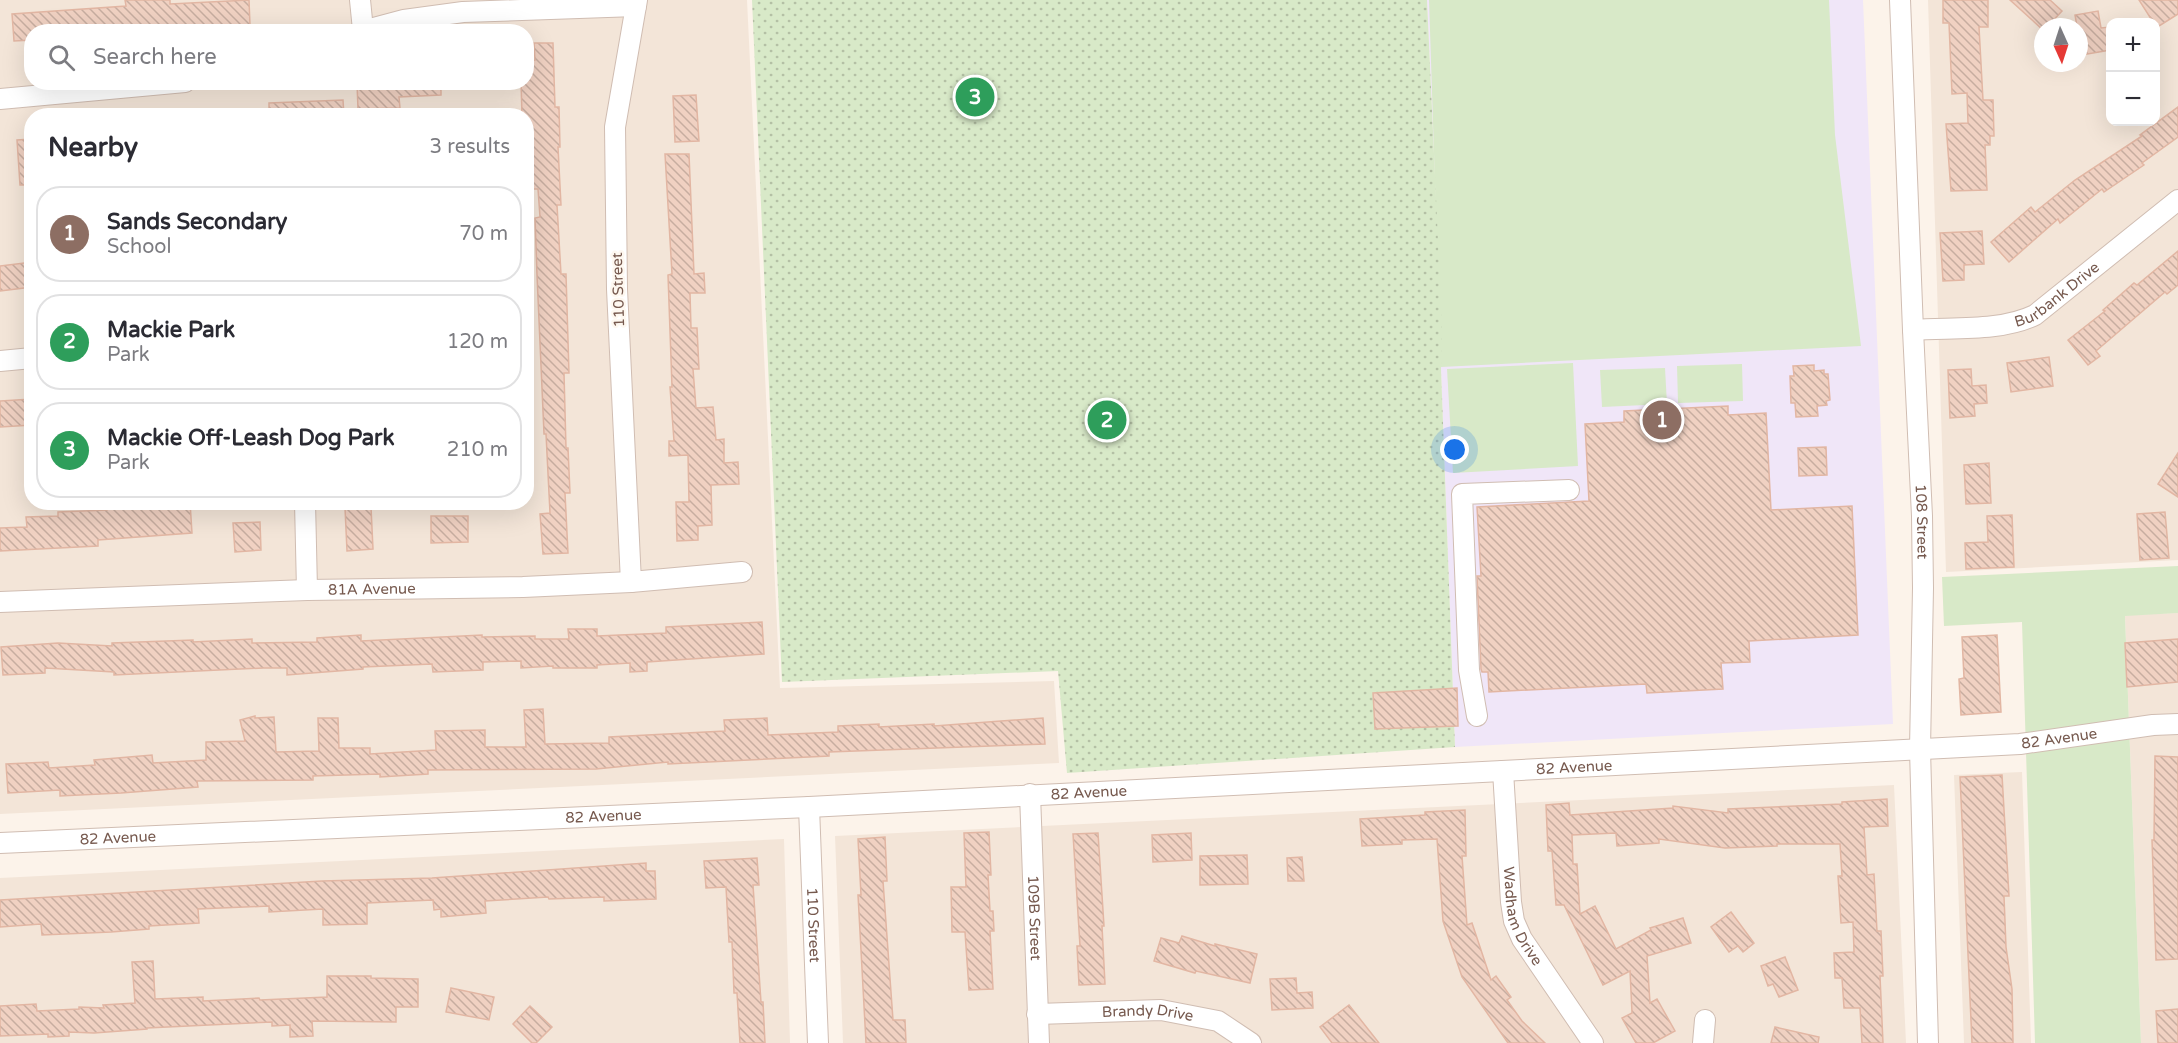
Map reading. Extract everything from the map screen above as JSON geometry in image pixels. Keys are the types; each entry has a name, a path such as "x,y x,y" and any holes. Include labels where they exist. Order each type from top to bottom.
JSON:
{"street":[{"path":"360,0 361,24"},
{"name":"108 Street","path":"1900,0 1922,516 1920,749 1928,1043"},
{"path":"388,24 463,12 637,3"},
{"name":"110 Street","path":"631,582 617,289 615,127 637,3"},
{"path":"0,99 98,90"},
{"name":"Burbank Drive","path":"1913,330 2003,325 2020,322 2035,315 2178,200"},
{"path":"0,361 24,359"},
{"path":"1477,716 1469,670 1462,494 1569,490"},
{"path":"305,510 307,590"},
{"name":"81A Avenue","path":"0,602 307,590 523,588 631,582 742,572"},
{"name":"82 Avenue","path":"0,843 809,807 2020,744 2154,725 2178,724"},
{"name":"Wadham Drive","path":"1503,771 1511,902 1515,921 1522,939 1593,1043"},
{"name":"109B Street","path":"1030,794 1039,1043"},
{"name":"110 Street","path":"809,807 818,1043"},
{"name":"Brandy Drive","path":"1037,1014 1161,1010 1218,1021 1251,1043"},
{"path":"1703,1043 1706,1020"}],"shaded area":[{"path":"0,0 747,0 780,688 1054,681 1059,763 0,814"},
{"path":"1427,0 1863,0 1893,724 1455,747 1441,369 1442,329"},
{"path":"1928,0 2178,0 2178,560 1946,572"},
{"path":"2178,613 2178,1043 2141,1043 2125,615"},
{"path":"2022,772 2031,1043 1964,1043 1954,775"},
{"path":"1894,785 1906,1043 843,1043 835,836"},
{"path":"784,839 790,1043 0,1043 0,878"}],"green space":[{"path":"752,0 1427,0 1442,329 1441,369 1455,747 1067,773 1058,671 782,682"},
{"path":"1429,0 1829,0 1835,135 1861,346 1441,367"},
{"path":"1573,363 1578,466 1453,473 1447,369"},
{"path":"1742,364 1743,401 1678,403 1677,366"},
{"path":"1665,368 1667,404 1602,407 1600,370"},
{"path":"2178,566 2178,613 2125,616 2141,1043 2035,1043 2022,622 1944,626 1942,577"}],"building":[{"path":"125,0 170,0 170,4 249,0 250,24 24,24 24,40 14,41 12,14 126,6"},
{"path":"1943,0 1988,0 1988,27 1979,27 1983,100 1993,100 1994,136 1990,136 1990,145 1985,145 1987,190 1951,191 1946,124 1968,123 1967,93 1952,94 1949,23 1943,23"},
{"path":"2010,0 2050,0 2062,11 2055,18 2034,18 2034,22"},
{"path":"2139,0 2178,0 2178,14 2160,25 2160,18 2150,18"},
{"path":"2098,11 2101,28 2106,27 2106,51 2088,54 2088,18 2076,18 2075,15"},
{"path":"534,43 553,43 555,107 559,107 560,147 558,147 561,205 557,205 561,274 566,274 569,373 564,373 570,493 565,493 568,553 543,554 540,514 550,513 546,434 544,434 535,218 540,217 538,189 534,189 534,108 522,108 521,90 534,90"},
{"path":"357,90 441,90 441,95 399,97 400,108 358,108"},
{"path":"696,95 699,141 675,142 673,96"},
{"path":"343,100 344,108 269,108 269,103"},
{"path":"2178,107 2178,137 2142,163 2144,165 2104,192 2102,189 2060,223 2058,219 2009,262 1991,242 2031,207 2035,212 2075,180 2142,136 2140,135 2152,126 2160,126 2160,120"},
{"path":"17,140 24,140 24,185 20,185"},
{"path":"665,154 689,154 694,274 704,273 705,293 690,293 691,328 697,328 699,369 693,369 696,408 713,407 716,440 724,439 724,463 738,462 739,484 711,485 712,525 698,526 698,540 677,541 676,502 689,502 688,455 669,456 669,441 674,441 670,387 672,387 668,275 672,274"},
{"path":"1982,231 1984,264 1964,265 1964,280 1943,281 1940,233"},
{"path":"2178,251 2178,285 2167,294 2165,292 2096,351 2100,356 2088,365 2068,340 2105,311 2103,310 2134,283 2137,285"},
{"path":"24,263 24,288 0,291 0,266"},
{"path":"2049,357 2053,386 2011,392 2007,363"},
{"path":"1814,365 1814,371 1824,370 1824,374 1828,374 1830,400 1826,401 1827,405 1817,406 1818,416 1796,417 1795,403 1791,403 1790,376 1794,376 1793,366"},
{"path":"1971,369 1972,386 1986,385 1987,403 1974,404 1975,416 1950,418 1948,370"},
{"path":"24,400 24,426 0,427 0,401"},
{"path":"1728,406 1728,415 1766,413 1771,510 1852,506 1858,635 1749,641 1750,662 1721,663 1723,689 1647,693 1646,684 1489,692 1488,672 1482,672 1481,669 1477,576 1481,576 1477,507 1589,501 1585,424 1624,422 1624,411"},
{"path":"1826,447 1827,475 1799,476 1798,448"},
{"path":"2178,453 2178,497 2158,484"},
{"path":"1989,463 1991,503 1966,504 1964,465"},
{"path":"191,510 192,533 98,540 98,546 0,551 0,528 27,527 26,517 58,516 58,512"},
{"path":"345,510 371,510 373,549 347,551"},
{"path":"2165,512 2169,558 2140,560 2137,514"},
{"path":"2012,515 2014,567 1966,569 1965,543 1988,542 1987,516"},
{"path":"431,516 468,516 468,542 431,543"},
{"path":"260,522 261,550 235,552 233,523"},
{"path":"762,622 764,654 647,662 647,671 630,672 630,663 597,665 597,668 553,668 553,666 521,668 521,661 483,662 483,670 433,672 432,664 363,667 363,669 287,675 287,668 114,675 114,672 45,668 45,673 3,675 1,647 58,643 112,646 112,643 252,639 252,643 317,642 317,638 361,635 361,641 482,635 482,637 535,636 535,639 569,639 568,629 597,629 597,636 666,633 666,627"},
{"path":"1997,635 2001,712 1961,715 1959,679 1964,678 1962,637"},
{"path":"2178,639 2178,682 2127,687 2125,643"},
{"path":"1457,688 1458,726 1375,729 1373,693"},
{"path":"543,709 545,744 609,743 609,737 725,731 724,720 767,718 768,735 838,732 838,726 879,724 879,727 934,724 934,726 1043,718 1045,744 829,752 829,756 668,764 668,762 596,769 428,770 428,774 380,777 380,774 313,776 313,780 197,781 198,787 60,796 60,790 8,793 6,764 48,762 49,768 95,765 94,760 152,755 153,763 206,760 206,742 245,741 240,720 255,716 255,718 274,717 276,752 319,751 318,718 338,718 339,748 370,748 370,754 436,750 435,731 485,730 485,747 526,747 524,710"},
{"path":"2155,756 2178,757 2178,959 2156,960 2152,840 2154,840"},
{"path":"2002,775 2009,896 2004,896 2006,947 2012,989 2013,1043 1972,1043 1960,777"},
{"path":"1887,799 1888,826 1864,827 1867,875 1874,874 1877,931 1881,931 1883,976 1880,976 1883,1043 1862,1043 1860,1008 1844,1008 1842,978 1835,978 1834,953 1854,952 1853,922 1841,923 1838,876 1842,876 1840,844 1777,844 1777,846 1725,848 1659,839 1659,843 1617,846 1616,833 1572,835 1573,864 1577,864 1580,914 1595,906 1616,949 1651,930 1650,928 1683,918 1691,943 1647,956 1650,1003 1657,999 1675,1031 1653,1043 1636,1043 1622,1018 1632,1013 1630,971 1603,985 1564,905 1556,905 1552,851 1548,851 1546,805 1569,803 1570,815 1673,808 1673,806 1728,813 1728,809 1842,804 1842,802"},
{"path":"1465,810 1466,856 1462,856 1467,925 1472,923 1491,980 1496,976 1511,997 1507,1000 1522,1021 1545,1043 1508,1043 1462,977 1443,921 1437,839 1402,840 1402,844 1362,846 1360,819"},
{"path":"989,832 991,875 988,875 990,911 993,911 994,931 990,931 993,989 969,990 965,932 952,932 951,887 966,887 964,833"},
{"path":"1098,833 1105,984 1079,985 1077,946 1080,946 1073,834"},
{"path":"1191,833 1192,860 1153,862 1152,835"},
{"path":"885,837 887,881 883,881 893,1020 905,1020 906,1043 866,1043 858,895 861,895 858,839"},
{"path":"1247,855 1248,884 1200,885 1200,856"},
{"path":"1302,857 1304,881 1288,881 1287,858"},
{"path":"757,858 759,885 753,885 765,1043 740,1043 737,993 734,993 732,942 729,942 726,887 706,888 704,861"},
{"path":"646,863 646,871 655,871 656,899 604,901 604,897 549,899 548,897 485,901 486,913 441,917 441,909 434,910 433,900 367,903 367,924 323,925 323,909 269,912 269,906 198,909 199,923 149,926 149,929 111,932 42,935 41,924 0,927 0,900 322,881 432,878"},
{"path":"1731,912 1754,943 1743,952 1738,946 1729,952 1711,927"},
{"path":"1182,936 1215,946 1215,944 1257,954 1250,983 1196,971 1195,973 1154,961 1161,938 1179,943"},
{"path":"1785,957 1798,990 1779,997 1773,984 1768,986 1761,966"},
{"path":"153,961 155,999 203,997 203,1001 327,997 327,976 371,976 371,978 418,979 418,1007 396,1007 396,1022 312,1021 313,1036 290,1037 290,1025 272,1026 272,1022 94,1033 69,1032 69,1036 48,1037 48,1034 0,1036 0,1006 36,1004 37,1011 79,1009 79,1007 104,1008 103,1005 135,1003 132,962"},
{"path":"1296,978 1297,993 1312,992 1313,1008 1272,1010 1270,979"},
{"path":"451,988 494,997 489,1020 446,1012"},
{"path":"1349,1005 1379,1043 1332,1043 1320,1027"},
{"path":"530,1006 552,1027 536,1043 532,1043 513,1024"},
{"path":"2178,1009 2178,1043 2158,1043 2156,1011"},
{"path":"1775,1027 1819,1037 1818,1043 1771,1043"}],"place":[{"name":"Mackie Off-Leash Dog Park","path":"975,97"},
{"name":"Mackie Park","path":"1107,420"},
{"name":"Sands Secondary","path":"1662,420"}]}
